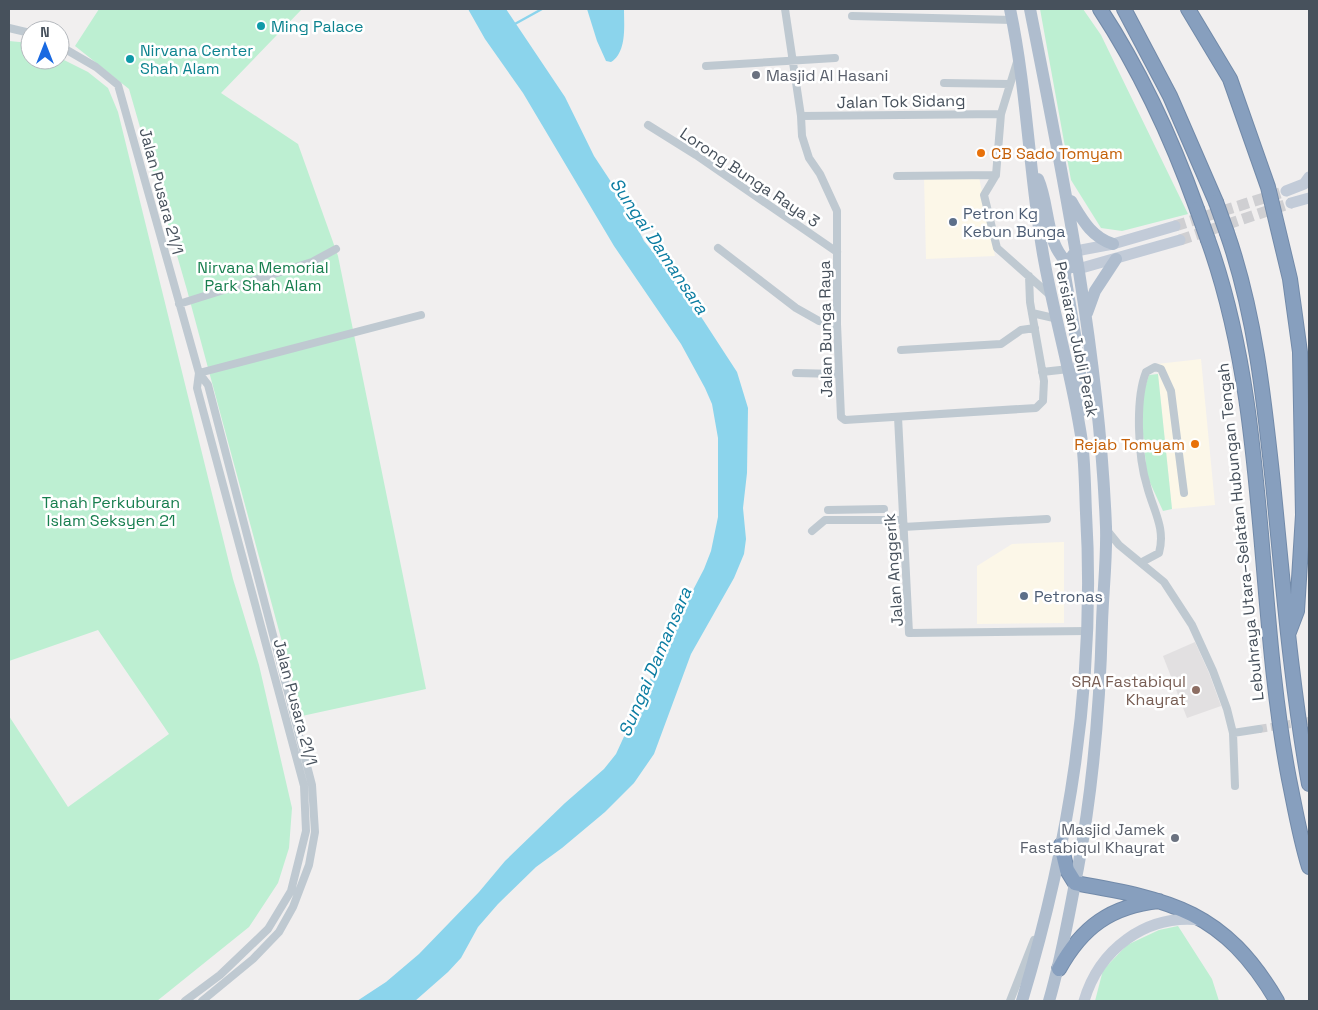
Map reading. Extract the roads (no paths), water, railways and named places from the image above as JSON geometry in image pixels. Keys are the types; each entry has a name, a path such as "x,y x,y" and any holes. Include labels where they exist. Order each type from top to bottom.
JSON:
{"highway":[{"name":"Lebuhraya Utara–Selatan Hubungan Tengah","path":"1100,9 1132,63 1167,134 1197,208 1219,270 1234,329 1249,422 1280,731 1301,842 1309,867"},
{"path":"1124,9 1170,96 1216,202 1227,233 1250,315 1265,404 1300,730 1309,784"},
{"path":"1188,9 1230,79 1268,187 1290,279 1300,352 1303,506 1297,611 1289,632"},
{"path":"1061,845 1066,870 1075,883 1139,894 1162,901 1204,921 1229,938 1264,979 1277,1001"},
{"path":"1059,969 1075,942 1099,920 1133,906 1162,901"}],"main road":[{"name":"Persiaran Jubli Perak","path":"1030,9 1067,194 1076,251"},
{"name":"Persiaran Jubli Perak","path":"1011,14 1043,254 1069,369 1082,443 1088,547 1088,630 1082,724 1072,793 1039,947 1022,1001"},
{"path":"1030,161 1043,189 1054,244 1060,256 1073,266 1116,259 1180,240"},
{"path":"1286,191 1304,184 1309,177"},
{"path":"1067,194 1083,222 1094,234 1113,244"},
{"path":"1291,203 1309,198"},
{"path":"1082,443 1083,410 1079,358 1066,275 1073,266 1076,251 1113,244 1175,226"},
{"path":"1086,316 1094,291 1116,259"},
{"name":"Persiaran Jubli Perak","path":"1049,1001 1059,969 1090,804 1099,714 1106,530 1096,393 1086,316 1073,266"},
{"path":"1084,1001 1099,966 1132,934 1167,921 1180,919 1204,921"}],"street":[{"name":"Jalan Bunga Raya","path":"785,9 801,116 802,136 808,158 820,174 837,211 837,324 841,417 845,420 1036,408 1043,401 1044,394 1032,313 1029,276"},
{"path":"852,16 1011,14"},
{"name":"Jalan Pusara 21/1","path":"70,52 96,66 118,85 198,373 198,388 304,786 306,831 291,891 268,929 220,975 185,1001"},
{"path":"1018,56 1001,114 996,175 984,195 997,248 1053,297"},
{"path":"706,66 835,58"},
{"path":"944,83 1010,84"},
{"name":"Jalan Tok Sidang","path":"801,116 1001,114"},
{"name":"Lorong Bunga Raya 3","path":"648,125 696,155 837,252"},
{"path":"897,176 996,175"},
{"path":"718,248 796,308 819,321 837,324"},
{"path":"179,304 312,262 336,250"},
{"path":"1032,313 1058,319"},
{"path":"198,373 421,314"},
{"path":"901,350 1001,344 1021,330 1035,328"},
{"path":"1142,562 1159,553 1162,541 1162,529 1144,474 1138,406 1146,372 1154,367 1161,370 1171,391 1184,493"},
{"path":"1042,372 1069,369"},
{"name":"Jalan Pusara 21/1","path":"198,373 208,385 312,785 315,832 309,865 293,907 279,932 253,960 202,1001"},
{"path":"796,374 838,374"},
{"name":"Jalan Anggerik","path":"898,417 909,633 1088,630"},
{"path":"828,510 884,509"},
{"path":"869,510 869,520"},
{"path":"812,531 825,520 869,520 903,524 1047,519"},
{"path":"1106,530 1119,545 1164,582 1192,625 1214,671 1233,733 1235,786"},
{"path":"1233,733 1259,729"},
{"path":"1010,1001 1049,901"}],"water":[{"path":"468,9 506,9 565,97 594,156 625,203 644,241 681,286 737,372 748,408 747,473 743,508 746,539 744,554 734,578 691,654 654,754 634,783 605,812 536,867 498,904 478,927 461,958 415,1001 357,1001 386,982 419,954 479,892 505,861 565,803 604,769 616,754 650,680 662,646 704,569 711,551 718,517 718,438 712,404 705,388 681,344 614,246 523,93 485,39"},
{"path":"587,9 624,9 624,38 620,52 611,62 606,61 597,41"}],"waterway":[{"path":"513,25 542,9"}],"tunnel":[{"path":"1175,226 1286,191"},
{"path":"1180,240 1291,203"},
{"path":"1259,729 1309,721"}],"place":[{"name":"Ming Palace","path":"261,26"},
{"name":"Nirvana Center Shah Alam","path":"130,59"},
{"name":"Masjid Al Hasani","path":"756,75"},
{"name":"CB Sado Tomyam","path":"981,153"},
{"name":"Petron Kg Kebun Bunga","path":"953,222"},
{"name":"Rejab Tomyam","path":"1195,444"},
{"name":"Petronas","path":"1024,596"},
{"name":"SRA Fastabiqul Khayrat","path":"1196,690"},
{"name":"Masjid Jamek Fastabiqul Khayrat","path":"1175,838"}],"water label":[{"name":"Sungai Damansara","path":"659,246"},
{"name":"Sungai Damansara","path":"655,662"}],"park label":[{"name":"Nirvana Memorial Park Shah Alam","path":"263,276"},
{"name":"Tanah Perkuburan Islam Seksyen 21","path":"111,511"}]}
